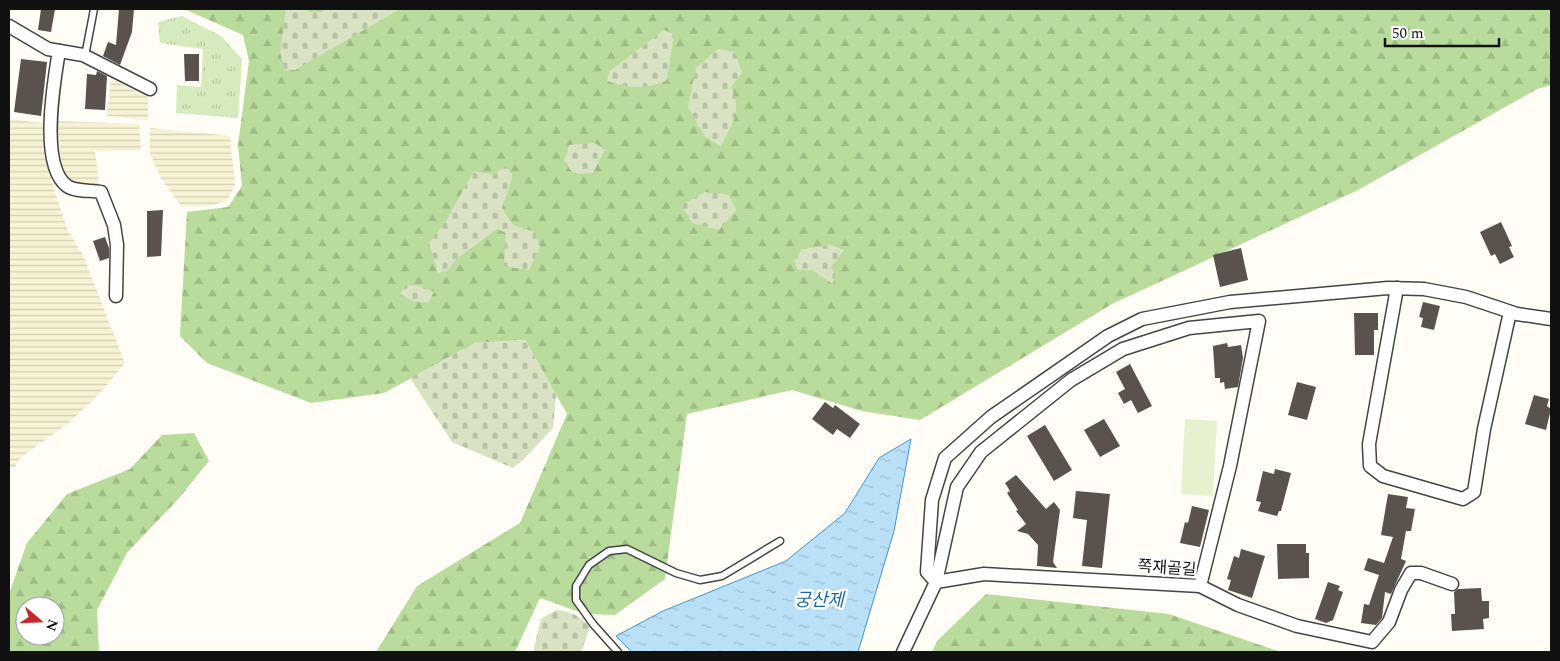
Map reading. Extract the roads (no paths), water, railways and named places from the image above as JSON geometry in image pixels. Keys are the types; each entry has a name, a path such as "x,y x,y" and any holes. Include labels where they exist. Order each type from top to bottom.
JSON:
{"street":[{"path":"9,26 48,49 86,56 150,89"},
{"path":"59,51 54,81 51,123 53,156 59,176 66,186 74,190 102,192 114,225 117,245 116,296"},
{"path":"1397,288 1369,444 1370,466 1383,476 1463,499 1474,492 1484,429 1510,312"},
{"path":"936,582 927,572 932,500 945,458 990,417 1108,336 1142,319 1230,302 1354,290 1397,288 1424,289 1466,297 1510,312 1551,319"},
{"path":"903,652 936,582 957,487 981,452 1071,380 1123,349 1189,328 1259,321 1230,466 1200,586"},
{"name":"쪽재골길","path":"936,582 984,574 1200,586 1238,605 1297,626 1372,642 1389,622 1401,590 1411,573 1421,573 1452,584"}],"lane":[{"path":"86,56 94,9"},
{"path":"618,652 593,624 576,600 576,586 589,565 609,551 628,549 676,573 700,580 722,576 780,541"}],"water":[{"name":"궁산제","path":"911,439 894,531 858,652 632,652 616,636 663,611 786,561 845,513 879,458"}]}
